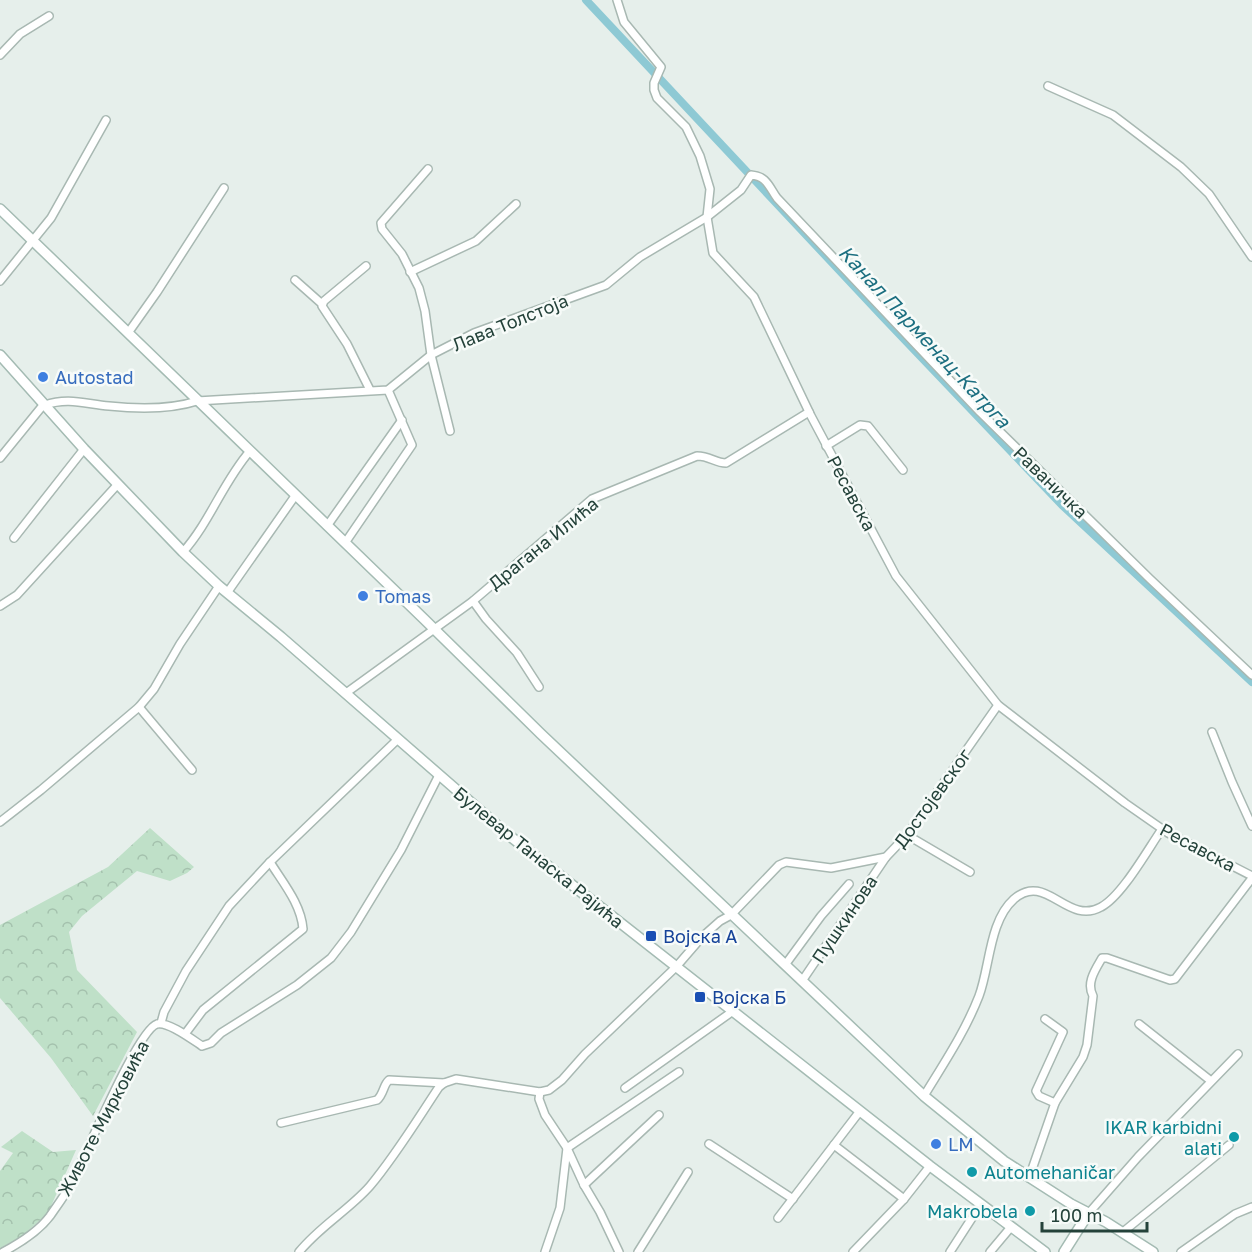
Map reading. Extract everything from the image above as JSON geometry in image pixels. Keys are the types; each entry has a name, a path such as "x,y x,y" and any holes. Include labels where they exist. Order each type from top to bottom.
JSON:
{"street":[{"name":"Ресавска","path":"616,0 624,22 657,59 661,67 654,83 657,98 686,127 700,156 710,189 707,217 713,253 754,297 826,446 896,576 998,705 1162,829 1252,877"},
{"path":"0,55 20,34 49,16"},
{"path":"1048,86 1113,116 1181,166 1209,194 1252,257"},
{"path":"0,281 51,218 106,120"},
{"path":"428,169 381,223 381,229 402,254 419,288 425,311 431,355 450,431"},
{"name":"Раваничка","path":"707,217 741,189 751,176 760,175 766,179 777,198 980,412 1150,579 1252,675"},
{"path":"128,333 224,188"},
{"path":"410,272 476,241 516,204"},
{"path":"0,209 541,734 924,1096 996,1155 1029,1178 1153,1252"},
{"name":"Лава Толстоја","path":"388,390 431,355 474,333 606,285 640,257 707,217"},
{"path":"322,304 366,266"},
{"path":"295,280 322,304 347,344 370,390"},
{"name":"Булевар Танаска Рајића","path":"0,355 84,449 183,552 227,593 506,833 930,1166 1045,1252"},
{"path":"0,458 45,404 60,400 112,406 178,407 196,401 388,390 412,445 345,543"},
{"name":"Драгана Илића","path":"435,630 473,601 592,499 698,456 709,456 719,463 726,463 809,412"},
{"path":"327,526 402,420"},
{"path":"826,446 860,425 868,426 903,470"},
{"path":"14,538 84,449"},
{"path":"183,552 193,541 231,478 250,452"},
{"path":"0,606 16,595 118,484"},
{"path":"227,593 296,496"},
{"path":"0,822 138,707 154,689 180,644 219,586"},
{"path":"473,601 517,653 539,687"},
{"path":"346,693 435,630"},
{"name":"Достојевског","path":"540,1092 549,1090 562,1080 585,1054 676,967 702,937 720,921 731,915 772,871 786,862 831,868 886,857 907,835 998,705"},
{"path":"138,707 192,770"},
{"path":"1212,732 1252,826"},
{"path":"161,1023 164,1012 186,971 229,906 270,862 398,739"},
{"name":"Животе Мирковића","path":"3,1252 22,1241 48,1218 68,1189 130,1061 155,1024 161,1023 185,1034 202,1046 207,1046 221,1034 297,985 331,958 351,932 401,850 440,775"},
{"path":"924,1096 958,1041 980,995 1000,918 1013,900 1034,889 1050,894 1065,906 1082,911 1096,910 1114,897 1162,829"},
{"path":"907,835 970,872"},
{"name":"Пушкинова","path":"802,981 886,857"},
{"path":"185,1034 203,1010 303,929 302,918 296,903 270,862"},
{"path":"1029,1178 1055,1103 1083,1057 1087,1045 1093,996 1090,981 1102,958 1170,980 1175,979 1252,877"},
{"path":"785,965 821,916 849,884"},
{"path":"625,1088 733,1011"},
{"path":"1045,1019 1063,1032 1036,1090 1039,1096 1055,1103"},
{"path":"1139,1024 1211,1081"},
{"path":"1064,1252 1088,1214 1238,1054"},
{"path":"545,1252 560,1208 567,1148 679,1072"},
{"path":"299,1252 312,1236 368,1188 397,1150 439,1087 456,1079 540,1092 539,1099 544,1114 567,1148 619,1252"},
{"path":"281,1123 377,1100 382,1096 389,1080 444,1083"},
{"path":"778,1218 860,1111"},
{"path":"584,1185 659,1115"},
{"path":"709,1144 793,1199"},
{"path":"834,1145 904,1199"},
{"path":"1122,1232 1228,1145"},
{"path":"853,1252 904,1199 930,1166"},
{"path":"638,1252 688,1172"},
{"path":"950,1252 981,1204"},
{"path":"1181,1252 1235,1214 1252,1207"},
{"path":"990,1252 1011,1227"}],"green space":[{"path":"150,828 194,867 170,881 137,871 82,916 69,932 77,970 137,1032 93,1116 51,1058 0,998 0,925 108,867"},
{"path":"22,1131 53,1152 76,1150 48,1213 21,1237 0,1248 0,1171 13,1153 1,1147"}],"waterway":[{"name":"Канал Парменац-Катрга","path":"586,0 1062,505 1252,682"}],"place":[{"name":"Autostad","path":"43,377"},
{"name":"Tomas","path":"363,596"},
{"name":"Војска А","path":"651,936"},
{"name":"Војска Б","path":"700,997"},
{"name":"IKAR karbidni alati","path":"1234,1137"},
{"name":"LM","path":"936,1144"},
{"name":"Automehaničar","path":"972,1172"},
{"name":"Makrobela","path":"1030,1211"}]}
